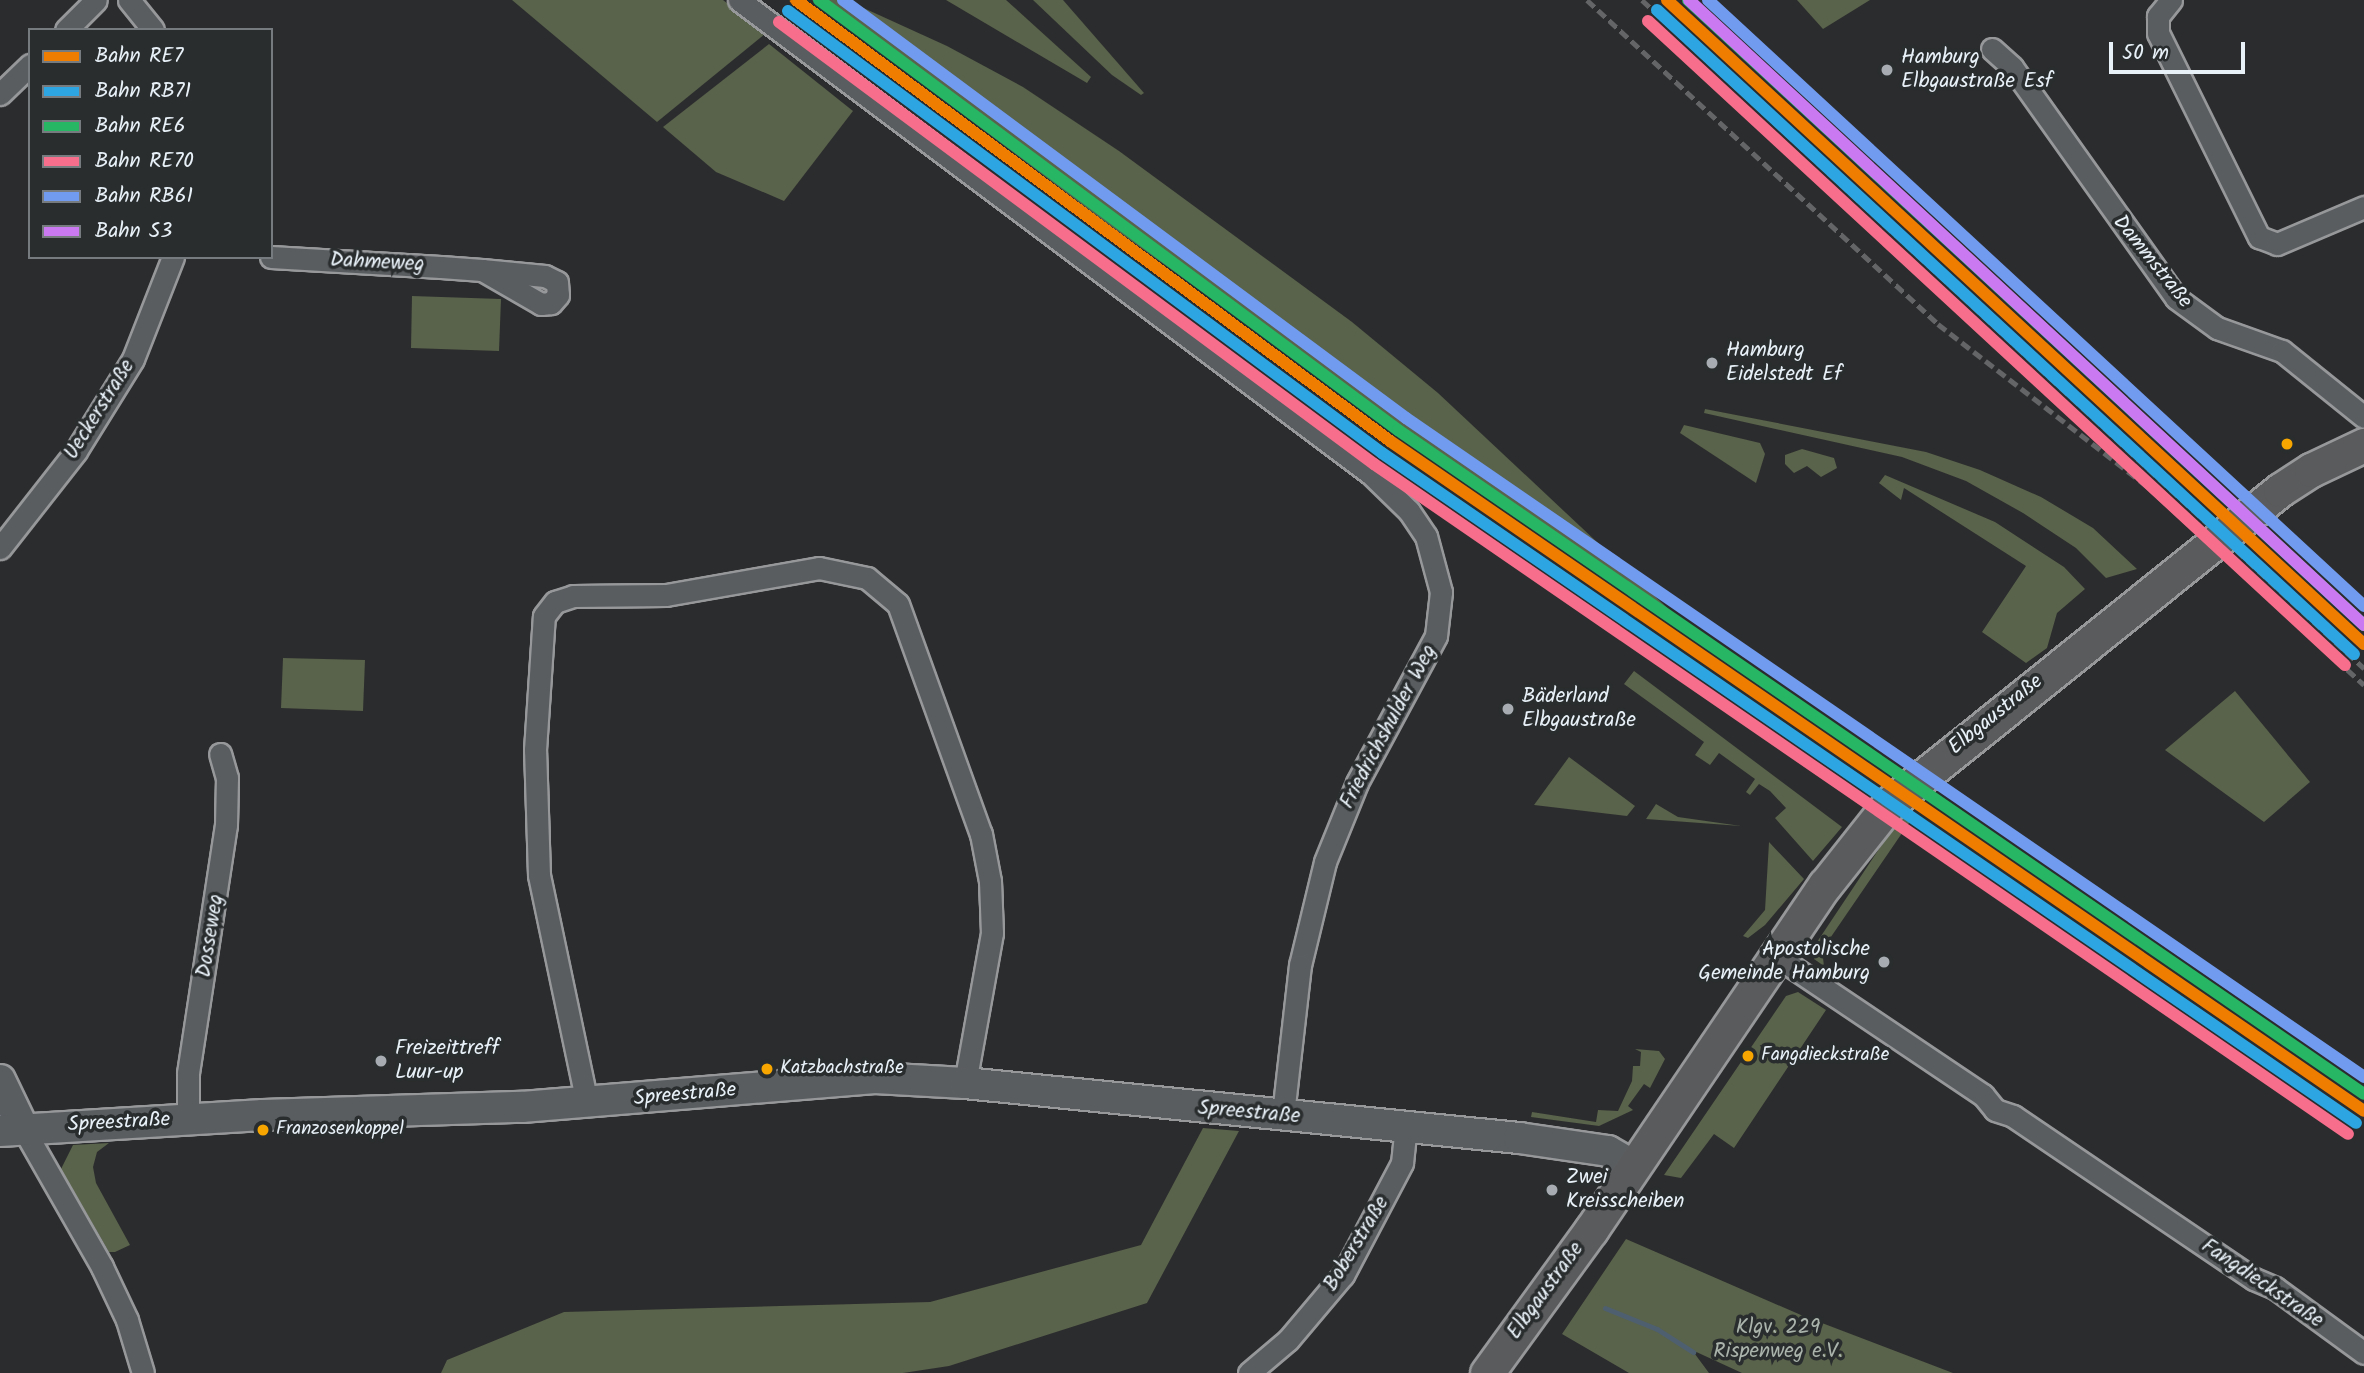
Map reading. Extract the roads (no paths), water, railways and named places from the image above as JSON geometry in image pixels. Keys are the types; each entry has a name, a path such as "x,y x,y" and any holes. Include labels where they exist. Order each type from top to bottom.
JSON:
{"main road":[{"name":"Elbgaustraße","path":"1487,1373 1779,958 1825,885 1890,803 2280,490 2364,445"}],"street":[{"path":"68,28 96,0"},
{"path":"130,0 151,28"},
{"name":"Friedrichshulder Weg","path":"738,0 1371,474 1409,511 1426,536 1441,592 1436,636 1362,774 1325,862 1300,965 1283,1115"},
{"path":"2164,8 2158,33 2263,242 2277,244 2364,207"},
{"name":"Dammstraße","path":"1992,49 2012,67 2067,140 2115,218 2176,298 2217,328 2282,351 2364,417"},
{"path":"0,94 28,67"},
{"name":"Dahmeweg","path":"273,257 482,270"},
{"name":"Ueckerstraße","path":"0,548 76,451 133,359 172,259"},
{"path":"587,1103 539,875 536,750 544,616 555,602 573,596 666,595 819,568 867,578 898,604 981,834 990,881 992,933 965,1083"},
{"name":"Dosseweg","path":"188,1119 188,1073 226,825 227,778 220,754"},
{"name":"Fangdieckstraße","path":"1779,958 1983,1096 1994,1110 2012,1116 2254,1279 2276,1288 2364,1353"},
{"name":"Spreestraße","path":"12,1130 188,1119 587,1103 875,1078 965,1083 1588,1147 1608,1151 1632,1165"},
{"path":"0,1080 12,1130 102,1267 127,1320 143,1373"},
{"name":"Boberstraße","path":"1249,1373 1288,1339 1343,1275 1402,1163 1406,1127"}],"waterway":[{"path":"1605,1308 1657,1329 1693,1352"}],"railway":[{"path":"1587,0 1938,324 2148,487 2364,685"},
{"path":"1642,0 2364,668"}],"rail line":[{"name":"RE7","path":"796,0 1390,441 2364,1111"},
{"name":"RE6","path":"819,0 1398,430 2364,1094"},
{"name":"RB61","path":"843,0 1406,418 2364,1077"},
{"name":"RE7","path":"1667,0 2364,644"},
{"name":"RE6","path":"1688,0 2364,625"},
{"name":"S3","path":"1689,0 2364,625"},
{"name":"RB61","path":"1708,0 2364,606"},
{"name":"RB71","path":"1657,10 2354,654"},
{"name":"RB71","path":"788,11 1382,453 2356,1123"},
{"name":"RE70","path":"1648,21 2345,665"},
{"name":"RE70","path":"779,22 1374,464 2348,1134"}],"place":[{"name":"Hamburg Elbgaustraße Esf","path":"1887,70"},
{"name":"Hamburg Eidelstedt Ef","path":"1712,363"},
{"name":"Bäderland Elbgaustraße","path":"1508,709"},
{"name":"Apostolische Gemeinde Hamburg","path":"1884,962"},
{"name":"Fangdieckstraße","path":"1748,1056"},
{"name":"Freizeittreff Luur-up","path":"381,1061"},
{"name":"Katzbachstraße","path":"767,1069"},
{"name":"Franzosenkoppel","path":"263,1130"},
{"name":"Zwei Kreisscheiben","path":"1552,1190"}],"park label":[{"name":"Klgv. 229 Rispenweg e.V.","path":"1778,1340"}]}
